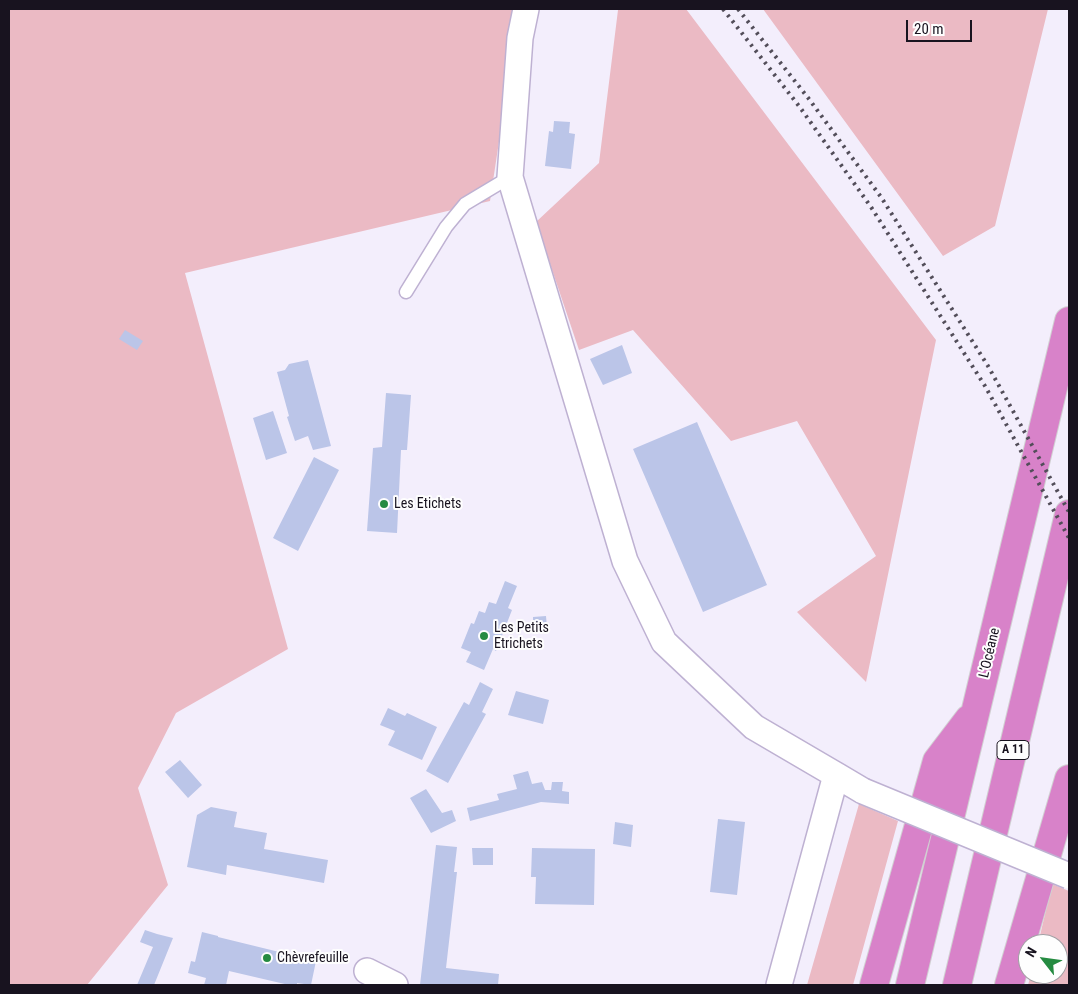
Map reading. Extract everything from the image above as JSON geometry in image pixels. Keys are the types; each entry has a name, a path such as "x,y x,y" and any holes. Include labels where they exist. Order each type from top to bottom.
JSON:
{"highway":[{"name":"L’Océane","path":"910,985 1069,321"},
{"name":"A 11","path":"956,985 1069,514"},
{"path":"874,985 938,761 976,710"},
{"path":"1010,985 1069,779"}],"street":[{"path":"526,9 520,38 510,177 626,561 664,642 754,728 863,791 1069,876"},
{"path":"779,985 836,774"},
{"path":"367,971 394,985"}],"lane":[{"path":"406,292 446,227 465,204 510,177"}],"shaded area":[{"path":"9,9 519,9 490,201 185,273 288,649 176,713 138,788 168,885 87,985 9,985"},
{"path":"617,9 686,9 936,340 866,682 797,612 876,556 797,421 731,441 633,330 579,350 536,222 599,163"},
{"path":"763,9 1048,9 995,226 943,256"},
{"path":"859,804 898,821 853,985 807,985"},
{"path":"1052,884 1069,891 1069,985 1028,985 1068,984 1068,934 1040,934"}],"building":[{"path":"554,121 570,122 569,133 575,134 571,169 545,166 549,131 553,132"},
{"path":"125,330 143,341 137,350 119,339"},
{"path":"622,345 632,373 603,385 590,359"},
{"path":"308,360 331,446 313,450 308,436 295,441 287,417 289,416 277,372 285,370 289,364"},
{"path":"386,393 411,395 407,450 401,450 397,533 367,531 373,448 382,447"},
{"path":"273,411 287,453 266,460 253,418"},
{"path":"697,422 767,585 703,612 633,449"},
{"path":"314,457 339,470 298,551 273,538"},
{"name":"Les Petits Etrichets","path":"505,581 517,586 508,608 512,610 496,651 493,649 484,670 466,662 471,652 461,648 471,623 474,624 479,611 485,613 489,602 496,604"},
{"path":"546,616 547,628 533,627 533,617"},
{"path":"480,682 493,689 482,712 486,714 448,783 426,771 464,702 469,705"},
{"path":"516,691 549,700 543,724 508,715"},
{"path":"388,708 405,716 407,713 437,727 422,760 388,745 395,731 380,725"},
{"path":"180,760 202,785 188,798 165,772"},
{"path":"528,771 532,784 542,782 545,790 551,790 552,782 563,782 562,791 569,792 569,804 541,802 470,821 467,808 499,800 497,794 517,789 513,775"},
{"path":"426,789 442,813 452,810 456,821 431,833 410,798"},
{"path":"211,807 237,812 234,827 267,833 264,849 328,860 324,883 227,865 226,875 187,867 197,815"},
{"path":"718,819 745,822 737,895 710,892"},
{"path":"615,822 633,825 631,847 613,844"},
{"path":"436,845 457,847 454,872 457,872 446,968 499,974 498,985 420,985"},
{"path":"472,848 493,848 493,865 473,865"},
{"path":"532,848 595,849 594,905 535,904 536,877 531,877"},
{"path":"145,930 173,938 154,985 137,985 153,947 140,942"},
{"path":"202,932 316,961 311,985 297,983 297,985 289,985 229,971 226,985 204,985 206,978 188,973 191,961 195,962"}],"railway":[{"path":"723,9 799,106 871,207 985,386 1069,538"},
{"path":"738,9 809,99 881,197 988,366 1069,512"}],"place":[{"name":"Les Etichets","path":"384,504"},
{"name":"Les Petits Etrichets","path":"484,636"},
{"name":"Chèvrefeuille","path":"267,958"}]}
